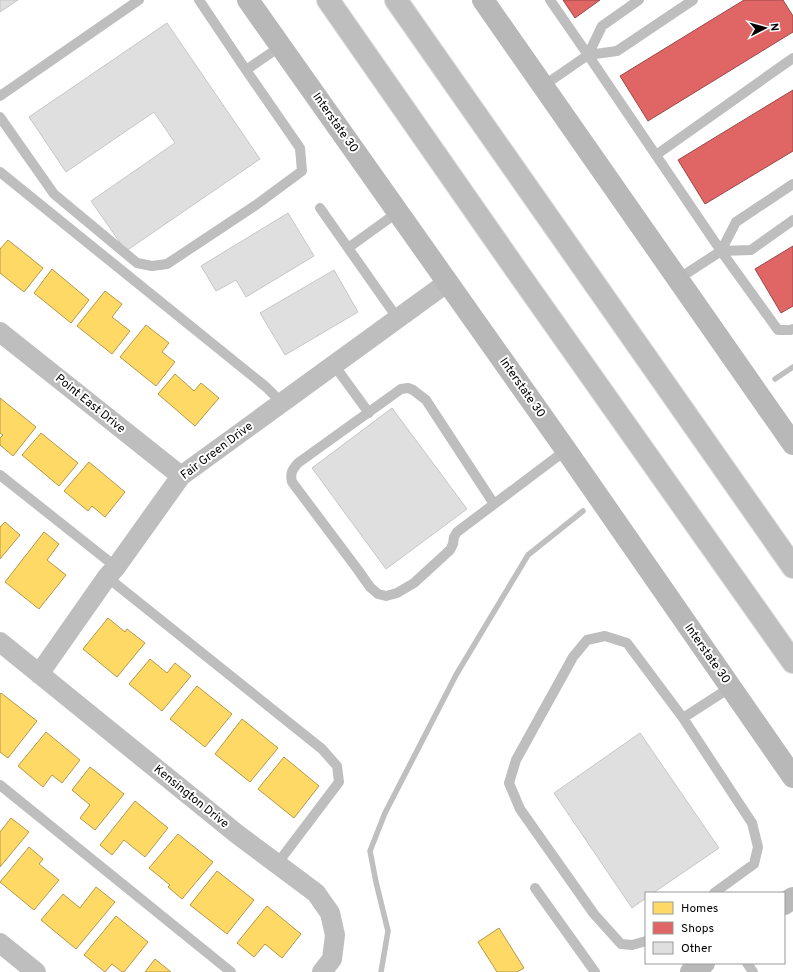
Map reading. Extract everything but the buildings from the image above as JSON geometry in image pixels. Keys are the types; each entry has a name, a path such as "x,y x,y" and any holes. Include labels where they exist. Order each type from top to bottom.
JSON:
{"highway":[{"path":"396,0 793,567"},
{"path":"401,0 419,34"},
{"path":"331,5 793,662"}],"main road":[{"name":"Interstate 30","path":"248,0 566,450 793,777"},
{"path":"483,0 793,444"},
{"path":"691,972 703,964"}],"street":[{"name":"Fair Green Drive","path":"39,674 181,476 448,282"},
{"name":"Point East Drive","path":"0,332 181,476"},
{"name":"Kensington Drive","path":"0,642 237,834 316,894 330,913 335,935 332,959 322,972"},
{"path":"0,943 36,972"}],"lane":[{"path":"0,96 139,0"},
{"path":"0,117 54,194 137,263 152,266 167,264 256,205 302,170 300,148 199,0"},
{"path":"550,0 721,251 778,330 793,329"},
{"path":"588,55 602,26 639,0"},
{"path":"543,86 588,55 617,51 693,0"},
{"path":"246,70 281,46"},
{"path":"656,155 793,58"},
{"path":"0,172 266,387 282,403"},
{"path":"678,279 721,251 736,222 793,184"},
{"path":"320,208 398,319"},
{"path":"348,248 398,212"},
{"path":"721,251 751,250 793,220"},
{"path":"334,365 369,412"},
{"path":"494,504 426,400 408,388 401,389 298,463 293,469 291,475 292,482 370,587 378,594 386,596 398,593 414,583 450,550 454,537 458,532 566,450"},
{"path":"0,475 111,572 322,750 337,766 339,782 277,864"},
{"path":"645,941 632,946 620,944 594,914 520,809 509,783 516,760 573,657 587,640 606,636 627,643 683,718 752,823 758,847 754,864 715,892"},
{"path":"683,718 731,687"},
{"path":"0,785 231,972"},
{"path":"535,888 595,972"}],"waterway":[{"path":"775,379 793,367"},
{"path":"381,972 388,931 370,851 385,813 456,675 528,555 583,511"}]}
